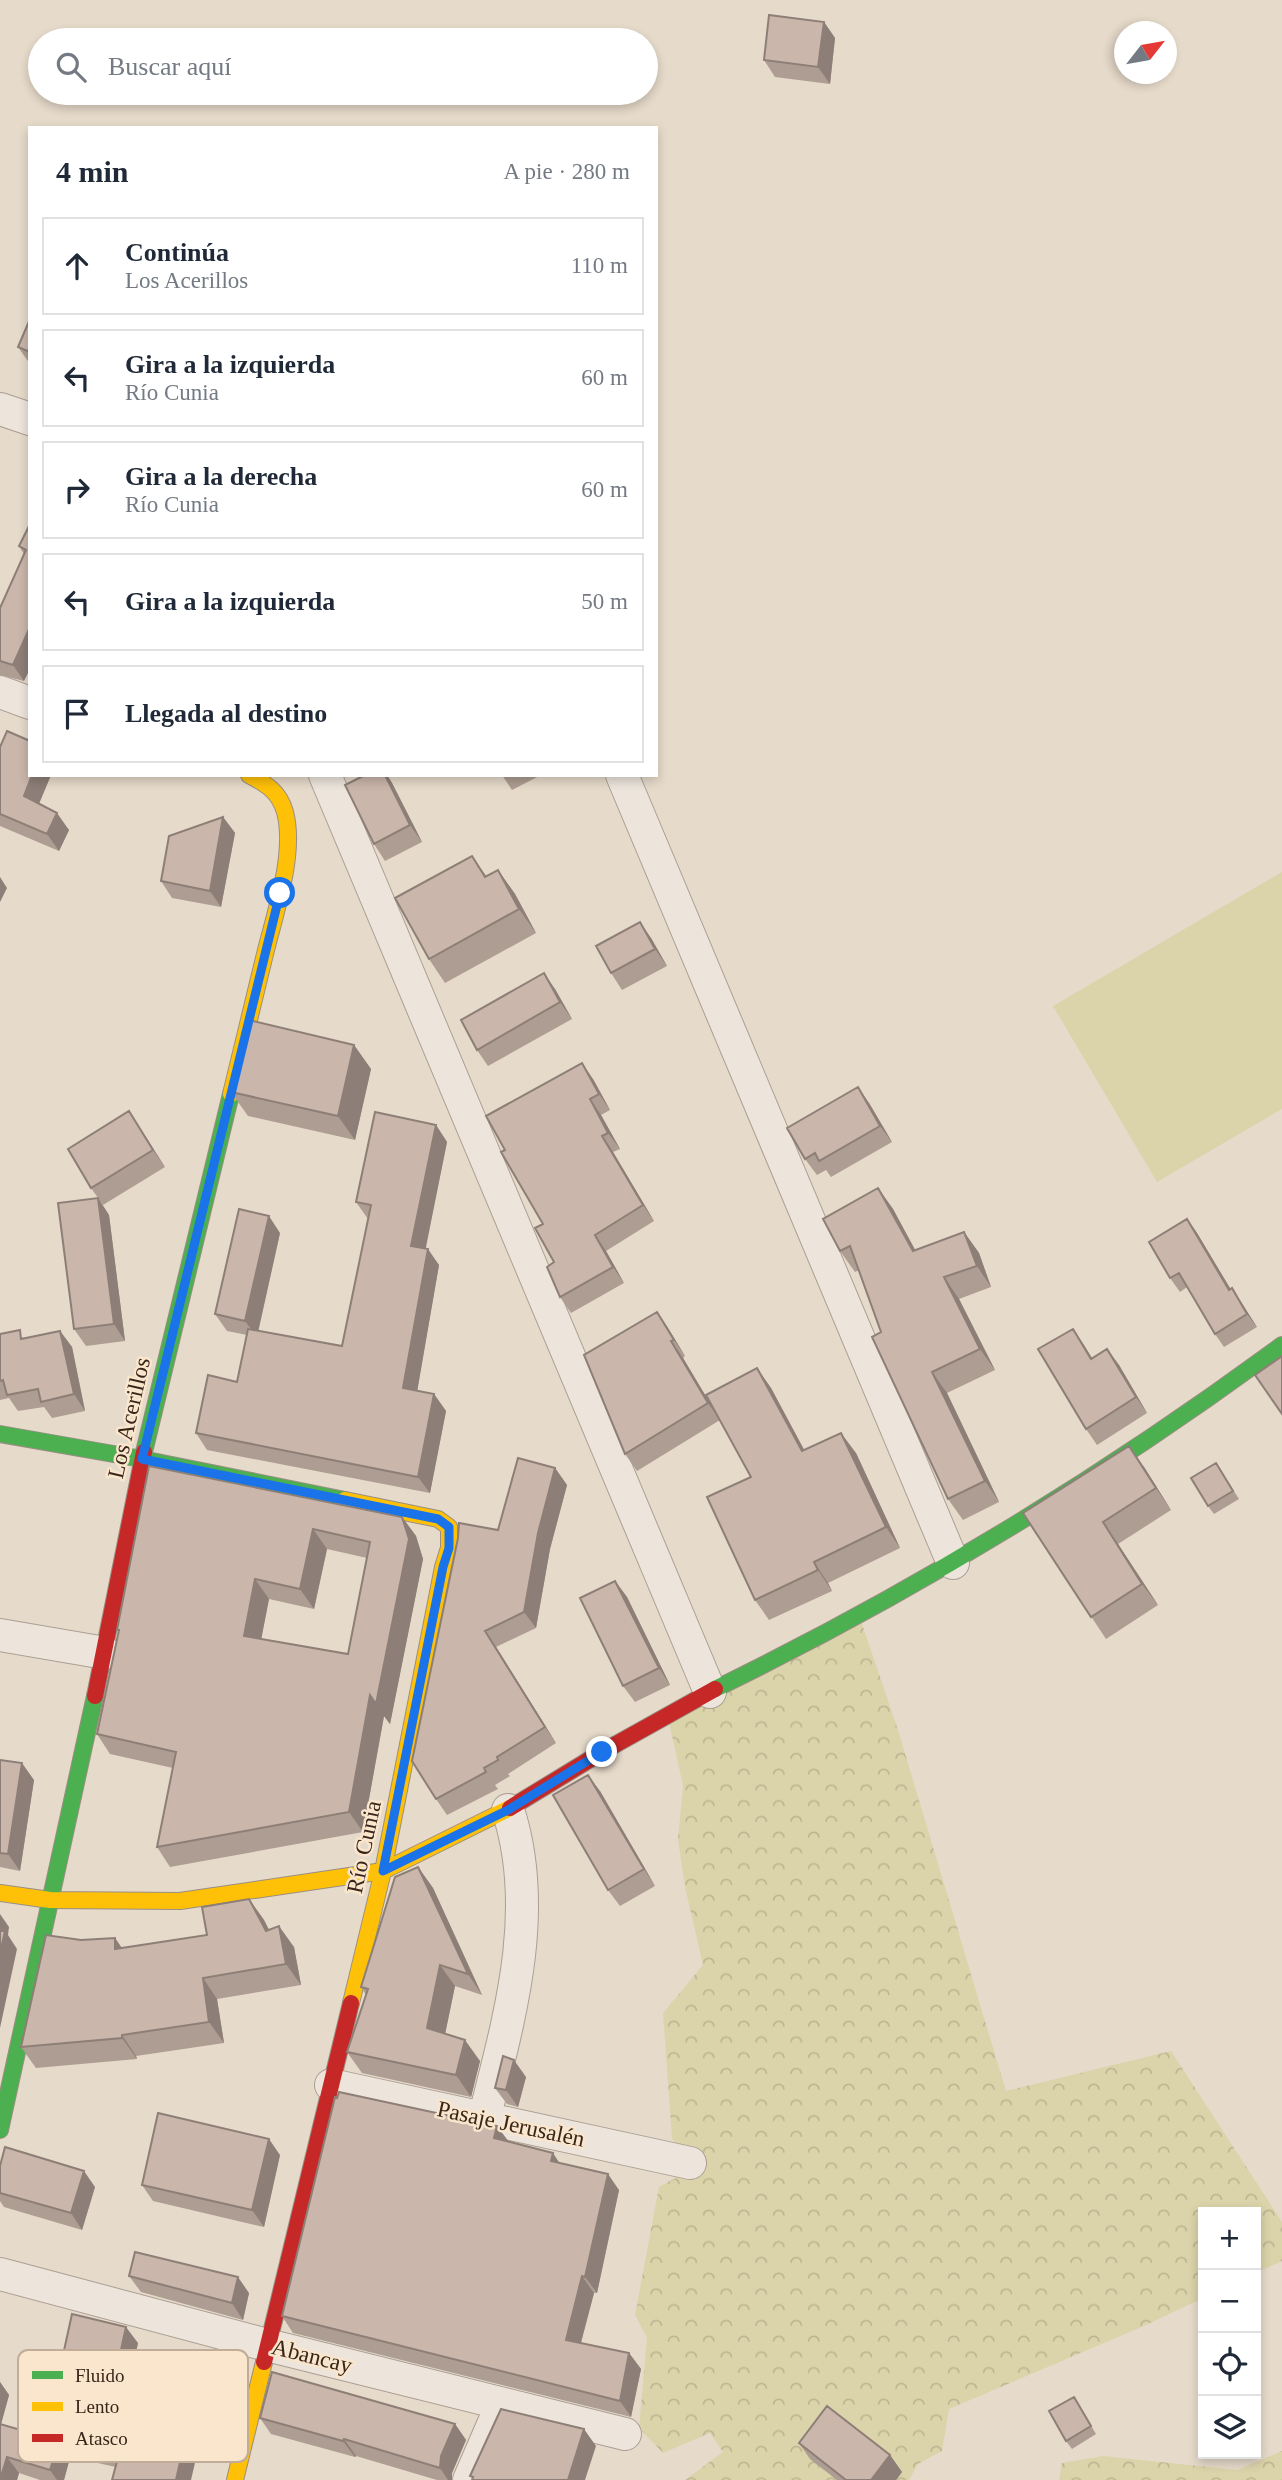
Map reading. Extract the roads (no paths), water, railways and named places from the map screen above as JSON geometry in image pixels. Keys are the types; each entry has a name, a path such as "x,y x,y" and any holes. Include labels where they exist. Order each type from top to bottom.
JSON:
{"street":[{"path":"0,409 28,418"},
{"path":"0,692 28,702"},
{"name":"Los Acerillos","path":"0,2130 105,1653 142,1459 280,893 288,839 284,809 273,788 253,777"},
{"path":"327,777 710,1692"},
{"path":"623,777 953,1563"},
{"path":"0,1893 50,1900 180,1901 383,1871 508,1810 602,1752 710,1692 781,1657 953,1563 1195,1409 1282,1345"},
{"path":"0,1434 142,1459"},
{"name":"Río Cunia","path":"142,1459 438,1519 449,1527 449,1548 383,1871 248,2425"},
{"path":"0,1635 105,1653"},
{"path":"484,2119 509,2019 521,1938 517,1837 508,1810"},
{"name":"Pasaje Jerusalén","path":"331,2085 690,2163"},
{"name":"Abancay","path":"0,2274 267,2345 625,2434"},
{"path":"469,2480 502,2404"},
{"name":"Río Cunia","path":"235,2480 239,2462"}]}
